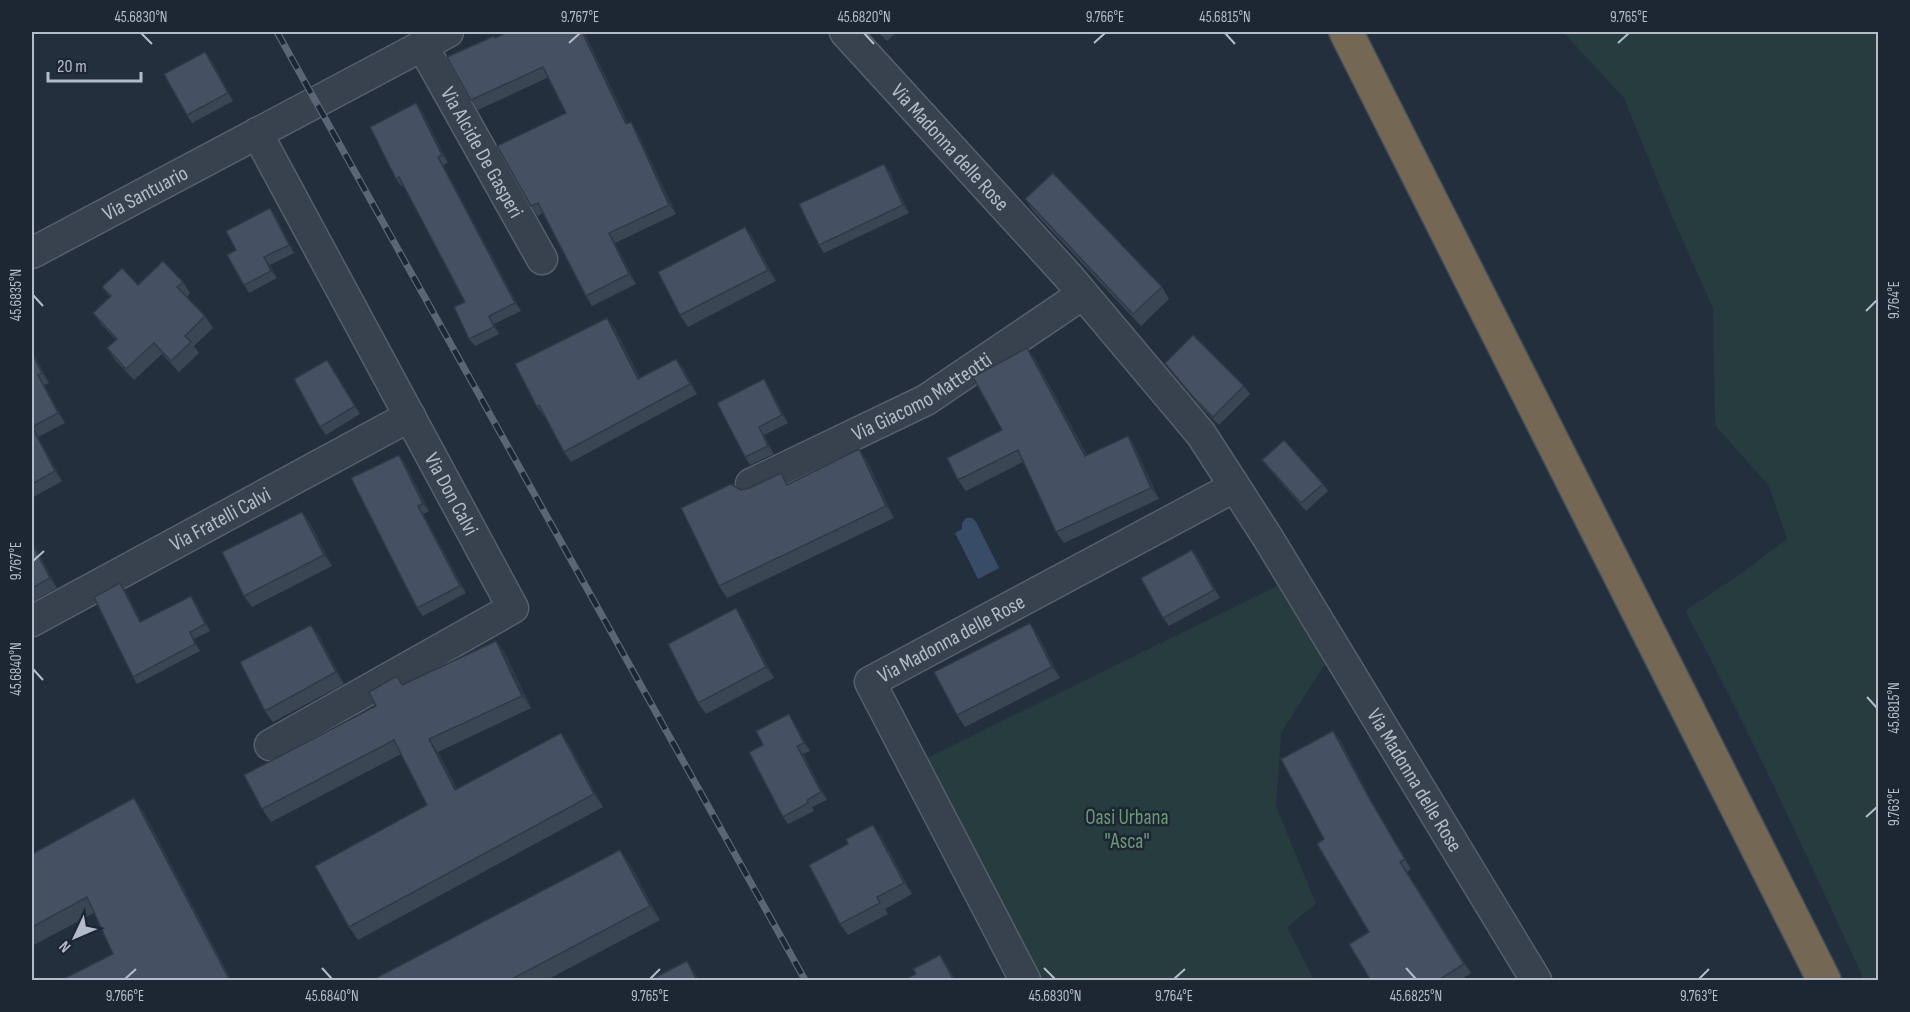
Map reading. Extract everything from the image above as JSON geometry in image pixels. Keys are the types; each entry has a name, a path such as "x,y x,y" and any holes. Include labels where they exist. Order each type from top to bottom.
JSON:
{"highway":[{"path":"1346,32 1824,981"}],"street":[{"name":"Via Madonna delle Rose","path":"845,32 1083,294 1202,434 1274,548 1536,981"},
{"name":"Via Santuario","path":"32,253 435,38"},
{"name":"Via Alcide De Gasperi","path":"435,38 542,259"},
{"name":"Via Don Calvi","path":"257,133 513,608 270,745"},
{"name":"Via Giacomo Matteotti","path":"751,484 926,400 1083,294"},
{"name":"Via Fratelli Calvi","path":"32,621 410,416"},
{"name":"Via Madonna delle Rose","path":"1025,981 870,682 1234,487"}],"green space":[{"path":"1563,32 1878,32 1878,980 1864,980 1755,748 1685,611 1787,539 1769,486 1715,425 1713,308 1672,216 1624,98"},
{"name":"Oasi Urbana \"Asca\"","path":"1281,584 1327,661 1281,733 1276,806 1316,904 1287,927 1314,980 1035,980 923,760"}],"water":[{"path":"966,518 972,518 976,522 999,568 978,579 955,533 962,529 962,523"}],"building":[{"path":"508,32 582,32 626,124 631,122 669,205 609,233 629,274 586,296 538,203 531,206 497,146 566,113 543,67 471,100 447,57"},
{"path":"205,52 228,93 187,115 164,74"},
{"path":"416,103 442,155 438,157 515,303 489,316 494,327 469,339 454,307 465,302 399,177 396,179 370,127"},
{"path":"884,164 903,205 819,245 799,204"},
{"path":"1053,173 1162,287 1133,314 1025,199"},
{"path":"270,208 289,245 264,257 271,271 244,285 227,255 236,250 226,231"},
{"path":"745,227 768,270 680,315 658,272"},
{"path":"163,261 183,282 177,287 205,316 185,336 191,342 171,361 154,343 126,369 107,348 117,339 93,313 111,296 102,287 122,268 138,285"},
{"path":"607,318 638,379 676,359 690,384 564,452 515,364"},
{"path":"1193,335 1244,386 1213,417 1165,363"},
{"path":"1027,348 1085,456 1128,436 1151,488 1056,532 1018,450 958,480 947,458 1002,430 973,377"},
{"path":"32,354 42,373 38,375 58,413 32,427"},
{"path":"327,360 355,406 320,427 294,379"},
{"path":"764,379 782,415 759,427 768,446 745,457 717,403"},
{"path":"32,427 55,471 32,484"},
{"path":"1284,440 1323,484 1301,503 1262,460"},
{"path":"859,449 886,506 719,586 681,508 731,484 741,490 781,473 787,485"},
{"path":"399,455 423,504 418,506 460,586 417,608 351,478"},
{"path":"302,512 324,555 244,596 222,552"},
{"path":"32,544 50,578 32,588"},
{"path":"1192,550 1214,590 1163,618 1141,578"},
{"path":"120,583 140,622 191,596 205,624 190,632 195,644 133,677 94,597"},
{"path":"736,608 766,667 698,703 668,644"},
{"path":"1030,623 1052,667 957,715 934,672"},
{"path":"311,625 336,672 265,711 240,662"},
{"path":"496,641 522,696 429,739 455,790 561,733 594,794 349,927 315,866 427,805 394,740 262,809 244,775 376,706 369,692 397,676 402,685"},
{"path":"789,714 804,743 797,746 821,792 807,800 808,803 783,817 749,752 763,745 756,731"},
{"path":"1333,731 1405,859 1400,862 1464,964 1437,981 1371,981 1349,944 1369,932 1317,844 1324,839 1281,759"},
{"path":"134,798 230,981 59,981 113,954 87,897 32,927 32,854"},
{"path":"873,825 904,883 877,897 880,903 840,924 809,865 848,844 846,839"},
{"path":"620,850 650,906 508,981 377,981 376,978"},
{"path":"940,955 954,981 902,981 916,974 913,969"},
{"path":"687,961 697,981 648,981"}],"railway":[{"path":"277,32 805,980"}]}
